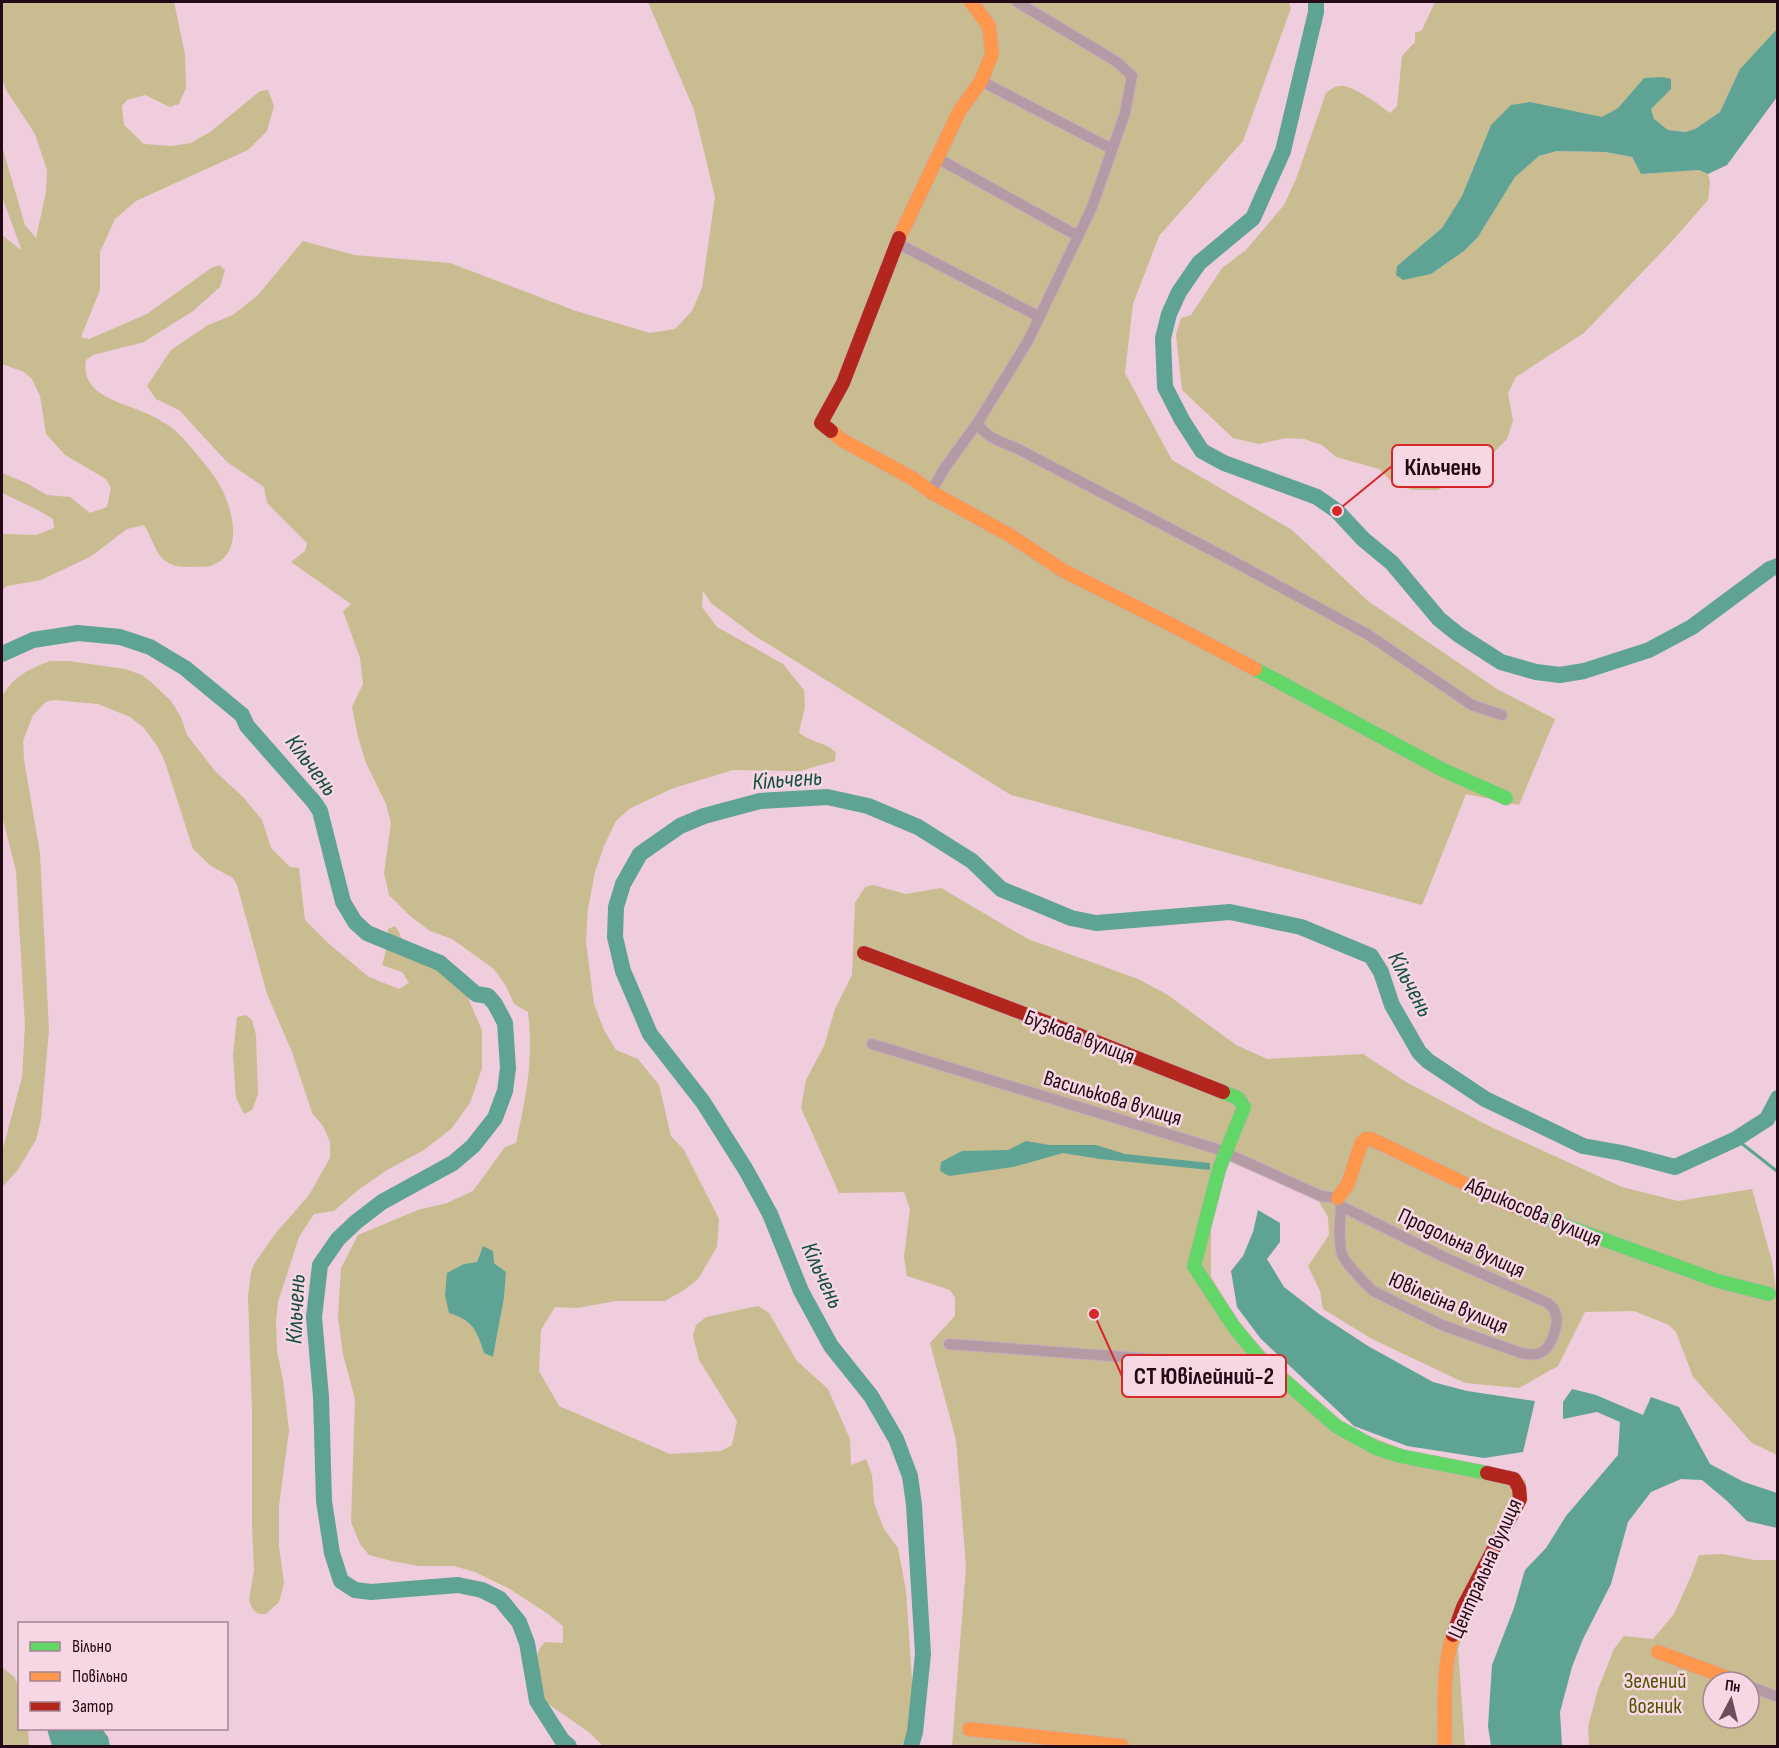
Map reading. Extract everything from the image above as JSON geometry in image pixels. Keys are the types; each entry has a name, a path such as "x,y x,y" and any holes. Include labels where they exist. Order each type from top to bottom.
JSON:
{"street":[{"path":"971,2 989,26 992,54 981,81 959,112 897,243 843,383 821,423 842,440 912,477 931,492 1011,536 1064,571 1168,623 1443,770 1506,798"},
{"path":"931,492 1028,341 1092,207 1125,113 1132,76 1117,62 1017,2"},
{"path":"981,81 1112,149"},
{"path":"937,158 1078,236"},
{"path":"897,243 1038,316"},
{"path":"978,422 983,432 989,436 1028,454 1242,566 1367,634 1472,705 1502,715"},
{"name":"Бузкова вулиця","path":"864,953 1239,1099 1244,1107 1226,1154"},
{"name":"Василькова вулиця","path":"872,1044 1217,1149 1339,1202"},
{"name":"Абрикосова вулиця","path":"1339,1202 1348,1184 1361,1144 1366,1139 1371,1139 1518,1209 1707,1277 1769,1294"},
{"name":"Центральна вулиця","path":"1226,1154 1194,1266 1234,1327 1261,1360 1336,1426 1376,1448 1411,1458 1514,1479 1519,1488 1520,1499 1463,1607 1450,1644 1444,1690 1445,1746"},
{"name":"Продольна вулиця","path":"1339,1202 1444,1257 1548,1303 1556,1317 1554,1330"},
{"name":"Ювілейна вулиця","path":"1339,1202 1340,1240 1343,1256 1373,1291 1442,1325 1521,1353 1533,1355 1544,1350 1551,1342 1554,1330"},
{"path":"949,1344 1166,1360 1252,1364 1261,1360"},
{"path":"1658,1652 1707,1670"},
{"path":"1761,1691 1778,1697"},
{"path":"969,1729 1122,1746"}],"green space":[{"path":"2,2 174,2 185,54 186,88 179,104 170,107 145,95 127,100 122,106 124,125 144,144 171,146 191,143 210,132 260,91 268,90 274,106 267,131 248,150 136,201 115,219 100,252 100,290 81,337 89,339 147,314 211,268 219,265 225,270 220,287 193,311 144,342 93,355 86,360 86,373 90,383 97,391 119,403 155,417 172,428 214,476 226,497 233,523 233,536 224,558 211,566 182,567 167,562 161,557 144,525 127,529 90,557 41,580 7,586 2,590 2,534 36,535 54,528 53,519 2,493 2,473 47,495 70,497 90,513 107,507 111,488 106,479 65,455 46,434 40,396 32,379 24,372 2,364 2,235 22,251 2,197 2,146 25,225 36,238 46,192 47,170 35,134 6,90 2,78"},
{"path":"648,2 1289,2 1291,8 1243,141 1159,236 1133,304 1125,373 1172,460 1292,530 1368,601 1497,689 1555,719 1519,805 1466,794 1422,905 1011,795 755,636 711,603 703,591 702,607 717,627 783,664 804,690 805,707 799,732 832,749 836,753 835,761 800,771 733,770 671,789 629,809 616,821 595,872 588,909 586,942 594,1004 604,1030 616,1050 638,1059 659,1085 671,1136 684,1150 719,1219 717,1247 698,1279 665,1301 616,1301 577,1308 555,1307 541,1330 539,1371 559,1406 670,1454 721,1451 732,1445 737,1421 699,1360 693,1336 696,1325 706,1317 758,1306 769,1313 797,1361 828,1389 850,1439 851,1465 866,1459 872,1475 874,1503 884,1529 898,1548 906,1591 913,1695 910,1726 902,1746 603,1746 590,1733 544,1701 537,1670 538,1655 545,1642 563,1643 563,1626 508,1588 475,1572 454,1566 419,1566 392,1561 369,1555 360,1544 351,1522 355,1399 343,1354 338,1318 341,1268 358,1235 418,1210 447,1203 473,1191 505,1147 516,1143 526,1094 529,1062 528,1012 514,1004 506,986 494,969 452,939 430,931 410,916 389,895 384,873 391,823 386,804 366,763 352,707 363,684 360,658 343,611 351,604 291,562 305,551 307,543 267,503 264,487 227,462 179,410 156,399 147,386 171,350 208,325 233,315 258,295 303,241 354,255 450,263 576,311 650,333 675,329 692,311 702,288 715,197 694,110","holes":["483,1246 494,1263 506,1272 504,1298 495,1347 484,1353 478,1333 462,1317 464,1264 477,1262"]},
{"path":"1435,2 1777,2 1777,29 1740,69 1720,112 1687,132 1668,130 1653,119 1644,78 1618,108 1602,118 1530,102 1491,125 1462,196 1442,228 1397,266 1431,274 1464,251 1478,237 1515,177 1539,156 1557,151 1605,152 1632,157 1641,174 1699,170 1708,174 1710,182 1708,200 1584,333 1516,377 1508,393 1513,421 1507,439 1466,481 1436,490 1413,490 1394,484 1379,469 1336,457 1322,445 1304,439 1286,438 1259,444 1233,438 1182,390 1176,335 1181,318 1191,315 1222,268 1246,250 1284,205 1296,179 1326,93 1336,87 1344,86 1361,93 1390,113 1397,106 1402,56 1415,42 1415,33 1422,30"},
{"path":"50,661 69,661 125,669 142,675 150,681 171,701 181,717 187,735 215,771 243,797 262,820 271,848 290,867 299,868 305,920 328,943 369,977 399,989 409,983 402,972 382,965 388,929 395,926 407,954 427,961 447,974 468,998 482,1030 482,1068 470,1103 451,1129 424,1150 387,1170 358,1190 334,1211 314,1214 299,1237 278,1302 276,1322 277,1351 289,1431 279,1506 279,1546 284,1583 279,1602 266,1614 258,1614 252,1608 249,1600 254,1570 248,1297 251,1272 275,1234 309,1195 330,1158 330,1142 323,1126 312,1113 292,1052 267,994 237,885 233,878 211,866 193,849 158,747 143,727 130,717 98,704 54,700 46,702 33,715 23,741 24,760 40,853 49,1030 41,1119 36,1140 17,1171 2,1187 2,1152 22,1077 25,1026 16,871 2,816 2,696 22,674"},
{"path":"873,885 906,894 941,888 1028,939 1138,979 1168,995 1236,1045 1267,1059 1363,1054 1406,1082 1489,1126 1622,1187 1678,1201 1752,1189 1772,1261 1777,1297 1777,1455 1752,1443 1693,1377 1676,1332 1669,1325 1634,1311 1585,1312 1558,1366 1519,1388 1465,1383 1372,1339 1323,1309 1320,1291 1308,1266 1329,1235 1328,1217 1318,1200 1228,1161 1211,1222 1211,1277 1241,1326 1294,1383 1350,1428 1422,1457 1513,1471 1526,1481 1524,1498 1480,1586 1458,1649 1465,1746 952,1746 966,1567 956,1440 930,1343 955,1316 955,1298 950,1290 907,1276 904,1257 910,1209 904,1192 839,1193 801,1108 806,1080 824,1046 835,1009 852,975 855,903 865,887"},
{"path":"246,1015 252,1020 256,1035 258,1094 252,1110 244,1114 236,1098 233,1056 237,1017"},
{"name":"Зелений вогник","path":"1723,1554 1754,1560 1777,1560 1777,1746 1589,1746 1588,1727 1598,1689 1614,1649 1624,1636 1653,1639 1674,1614 1699,1555"},
{"path":"2,1667 15,1678 18,1686 18,1730 28,1730 29,1746 2,1746"}],"shaded area":[{"path":"1777,29 1777,97 1727,165 1708,174 1699,170 1641,174 1632,157 1605,152 1557,151 1539,156 1515,177 1478,237 1464,251 1431,274 1403,280 1396,275 1397,266 1442,228 1462,196 1491,125 1511,105 1530,102 1602,117 1618,108 1644,78 1662,77 1671,79 1671,89 1651,109 1654,119 1668,130 1686,132 1695,129 1720,112 1740,69"},
{"path":"1026,1141 1049,1145 1096,1145 1125,1154 1210,1163 1210,1170 1063,1153 1013,1167 949,1176 940,1171 941,1162 962,1151 1008,1150"},
{"path":"1258,1210 1280,1223 1280,1242 1267,1259 1284,1287 1319,1314 1368,1346 1433,1382 1467,1391 1535,1401 1523,1452 1484,1458 1407,1446 1354,1426 1261,1339 1237,1307 1231,1271 1243,1256 1253,1232"},
{"path":"483,1246 493,1251 494,1263 506,1272 504,1298 493,1357 484,1353 473,1327 463,1319 449,1313 445,1295 447,1273 464,1264 477,1262"},
{"path":"1572,1389 1596,1395 1643,1415 1651,1397 1679,1407 1710,1464 1744,1482 1777,1493 1777,1528 1747,1521 1702,1480 1681,1479 1651,1492 1628,1522 1611,1584 1583,1639 1572,1667 1560,1712 1562,1746 1491,1746 1488,1726 1492,1665 1514,1608 1525,1570 1546,1548 1566,1516 1618,1455 1620,1422 1597,1412 1563,1419 1563,1402"},
{"path":"47,1730 103,1730 108,1737 110,1746 52,1746"}],"waterway":[{"name":"Кільчень","path":"1316,2 1316,12 1283,151 1253,218 1199,263 1179,292 1169,314 1163,338 1165,387 1202,451 1224,463 1317,497 1337,511 1363,539 1392,563 1439,619 1459,635 1501,662 1536,672 1560,675 1584,671 1649,650 1692,627 1770,569 1778,566"},
{"name":"Кільчень","path":"2,654 33,640 78,633 120,637 150,647 185,668 242,715 247,726 314,802 320,811 343,902 355,922 367,933 440,963 476,994 488,996 505,1023 508,1068 505,1091 495,1118 473,1146 453,1163 382,1202 356,1222 338,1239 320,1265 314,1317 321,1397 324,1501 332,1553 341,1581 355,1590 371,1592 458,1585 482,1590 500,1599 519,1622 527,1643 537,1701 562,1740 569,1746"},
{"name":"Кільчень","path":"911,1746 915,1732 923,1654 914,1505 910,1476 896,1439 871,1396 831,1346 801,1291 770,1214 746,1170 703,1102 650,1034 623,971 615,937 616,907 623,884 640,854 680,826 704,816 760,801 827,797 868,806 918,827 972,861 1001,889 1071,918 1096,923 1230,912 1301,927 1371,956 1381,972 1392,1005 1419,1052 1428,1061 1485,1099 1583,1146 1622,1153 1675,1167 1736,1139 1767,1119 1778,1098"},
{"path":"1736,1139 1778,1172"}],"traffic: fast":[{"path":"1255,669 1443,770 1506,798"},
{"path":"1223,1092 1238,1098 1244,1107 1219,1169 1194,1266 1234,1327 1261,1360 1336,1426 1376,1448 1400,1456 1487,1473"},
{"path":"1514,1207 1718,1281 1769,1294"}],"traffic: slow":[{"path":"899,238 959,112 981,81 992,54 989,26 971,2"},
{"path":"831,431 842,440 912,478 931,492 1011,536 1064,571 1255,669"},
{"path":"1338,1198 1348,1184 1361,1144 1366,1139 1371,1139 1514,1207"},
{"path":"1445,1746 1447,1661 1453,1635"},
{"path":"1658,1652 1707,1670"},
{"path":"969,1729 1122,1746"}],"traffic: jam":[{"path":"831,431 821,423 843,383 899,238"},
{"path":"864,953 1223,1092"},
{"path":"1453,1635 1463,1607 1520,1499 1519,1488 1514,1479 1487,1473"}],"place":[{"name":"Кільчень","path":"1337,511"},
{"name":"СT Ювілейний-2","path":"1094,1314"}]}
